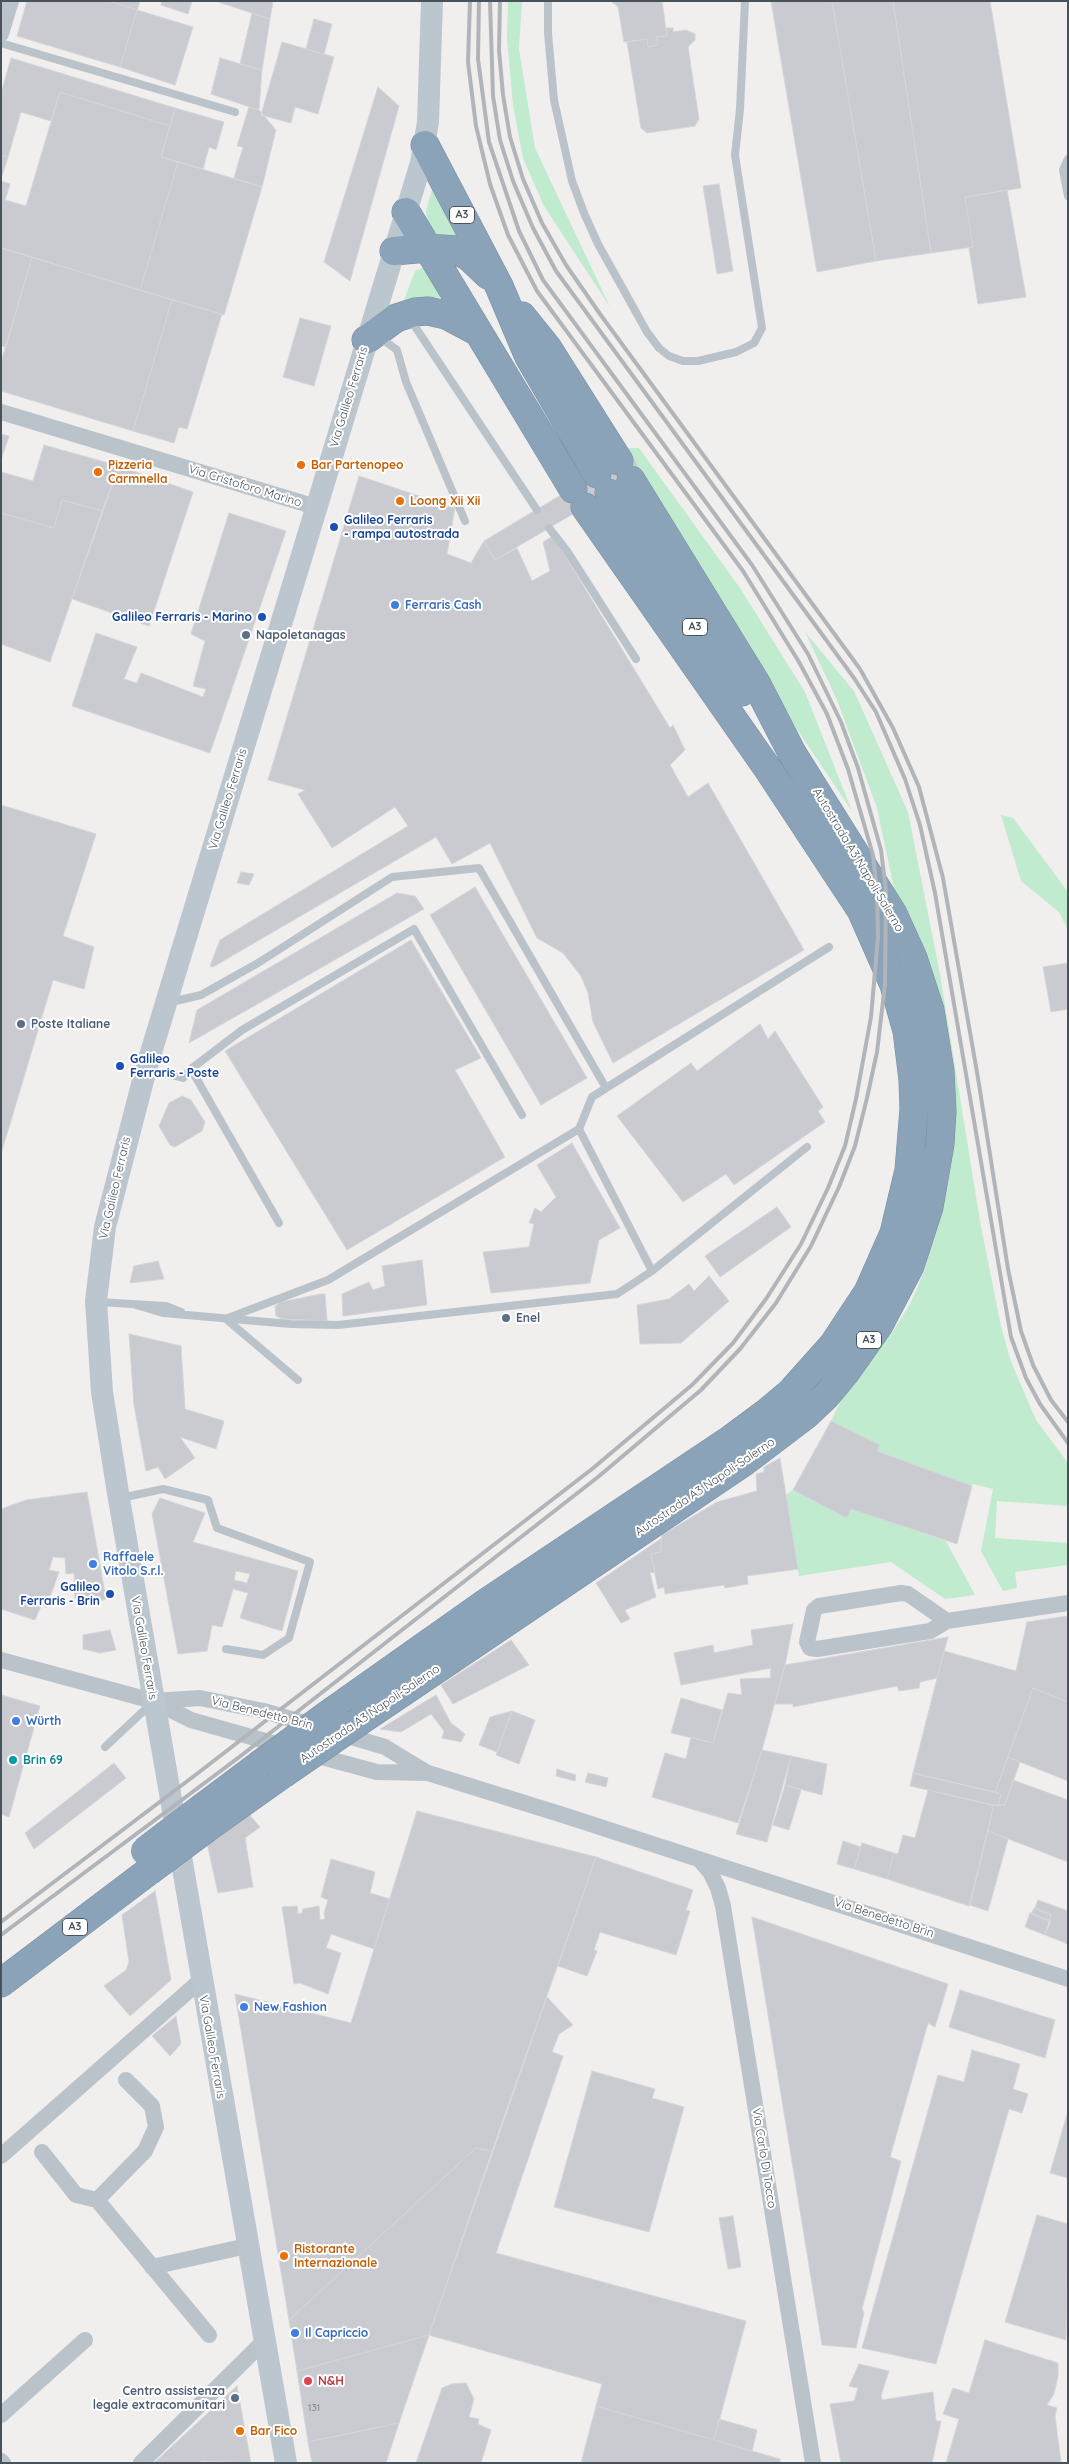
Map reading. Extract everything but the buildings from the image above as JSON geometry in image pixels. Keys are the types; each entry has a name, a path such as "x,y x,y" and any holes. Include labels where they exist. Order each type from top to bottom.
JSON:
{"highway":[{"name":"A3","path":"425,145 499,286"},
{"name":"A3","path":"406,212 476,330"},
{"name":"A3","path":"394,251 428,248 456,250 469,257 499,286"},
{"name":"Autostrada A3 Napoli-Salerno","path":"1,1983 147,1861 271,1770 360,1720 744,1462 806,1415 826,1396 861,1353 895,1298 910,1266 929,1207 940,1144 942,1111 940,1072 930,1010 913,958 893,914 792,752 756,683 529,356 499,286"},
{"path":"370,336 406,313 436,312 476,330"},
{"name":"Autostrada A3 Napoli-Salerno","path":"271,1770 334,1710 484,1604 766,1414 812,1371 833,1345 868,1292 884,1259 902,1204 913,1139 913,1080 905,1023 894,985 861,910 768,769 579,498 476,330"},
{"name":"Autostrada A3 Napoli-Salerno","path":"1,1960 147,1861"}],"main road":[{"name":"Via Galileo Ferraris","path":"286,2463 119,1499 102,1392 96,1301 109,1208 146,1069 316,507 370,336 425,145 429,114 432,1"}],"street":[{"path":"1,34 11,1"},
{"name":"Via Cristoforo Marino","path":"1,412 316,507"},
{"path":"947,1621 908,1594 901,1593 819,1606 814,1610 807,1642 810,1648 817,1649 930,1631 947,1621 1068,1603"},
{"name":"Via Benedetto Brin","path":"1,1660 153,1701 200,1698 264,1711 385,1747 428,1773 1068,1979"},
{"path":"153,1701 191,1720 377,1772 428,1773"},
{"name":"Via Carlo Di Tocco","path":"699,1859 714,1880 723,1906 813,2463"},
{"path":"1,2156 201,1980"},
{"path":"97,2200 145,2151 156,2127 152,2106 126,2080"},
{"path":"42,2152 76,2195 97,2200 209,2335"},
{"path":"152,2267 247,2246"},
{"path":"1,2415 85,2340"},
{"path":"141,2463 264,2341"}],"lane":[{"path":"548,1 548,33 554,100 570,173 584,213 608,262 647,332 659,348 669,356 683,361 698,361 736,352 754,343 762,328 735,155 740,108 745,1"},
{"path":"1,43 235,112"},
{"path":"1068,159 1063,170 1068,196"},
{"path":"406,313 537,510"},
{"path":"370,336 397,350 406,382 465,521"},
{"path":"549,528 567,551 636,659"},
{"path":"166,1002 201,995 258,963 392,877 479,868 606,1088"},
{"path":"146,1069 183,1078 191,1069 242,1030 414,929 522,1116"},
{"path":"226,1319 328,1280 579,1129 592,1097 829,947"},
{"path":"191,1069 279,1223"},
{"path":"579,1129 652,1270"},
{"path":"96,1301 136,1305 163,1313 226,1319 338,1325 617,1294 652,1270 807,1147"},
{"path":"226,1319 298,1380"},
{"path":"119,1499 163,1488 208,1500 218,1528 310,1562 289,1638 263,1656 226,1649"},
{"path":"105,1747 153,1701"}],"green space":[{"path":"508,1 522,1 519,49 535,148 610,307 544,206 523,158 513,105 507,39"},
{"path":"433,186 463,243 436,236 428,224 426,211"},
{"path":"424,267 442,297 404,300 415,271"},
{"path":"627,448 639,448 740,588 805,692 852,811 794,725"},
{"path":"805,632 854,691 908,812 940,974 980,1221 1001,1326 1010,1359 1036,1420 1068,1463 1068,1506 997,1501 995,1538 1068,1543 1068,1565 1015,1572 1017,1588 1003,1591 981,1551 993,1489 973,1484 972,1486 877,1451 879,1445 831,1421 845,1392 892,1333 910,1304 924,1272 934,1237 945,1193 950,1156 877,808 837,700"},
{"path":"1001,815 1013,818 1068,892 1068,930 1059,912 1021,881"},
{"path":"793,1490 847,1518 851,1509 946,1541 975,1595 945,1599 891,1562 799,1576 786,1495"}],"railway":[{"path":"1,1922 198,1773 592,1469 692,1385 733,1343 766,1299 801,1244 828,1188 845,1146 871,1017 878,937 877,891 873,855 848,769 827,714 799,662 743,571 537,291 508,235 490,184 476,126 468,62 470,1"},
{"path":"1,1935 238,1758 598,1477 701,1390 740,1349 776,1303 811,1246 839,1187 855,1146 867,1098 877,1052 885,984 886,891 881,850 858,768 841,722 808,654 752,565 543,280 519,231 489,142 478,59 479,1"},
{"path":"490,1 493,96 500,140 513,181 533,228 556,271 854,678 876,712 905,779 920,825 935,893 1011,1337 1026,1378 1040,1404 1068,1443"},
{"path":"500,1 499,50 503,95 510,137 523,179 542,223 566,265 600,314 860,669 893,728 919,787 943,878 978,1078 1008,1269 1021,1331 1033,1365 1051,1400 1068,1422"}],"place":[{"name":"Bar Partenopeo","path":"301,465"},
{"name":"Pizzeria Carmnella","path":"98,472"},
{"name":"Loong Xii Xii","path":"400,501"},
{"name":"Galileo Ferraris - rampa autostrada","path":"334,527"},
{"name":"Ferraris Cash","path":"395,605"},
{"name":"Galileo Ferraris - Marino","path":"262,617"},
{"name":"Napoletanagas","path":"246,635"},
{"name":"Poste Italiane","path":"21,1024"},
{"name":"Galileo Ferraris - Poste","path":"120,1066"},
{"name":"Enel","path":"506,1318"},
{"name":"Raffaele Vitolo S.r.l.","path":"93,1564"},
{"name":"Galileo Ferraris - Brin","path":"110,1594"},
{"name":"Würth","path":"16,1721"},
{"name":"Brin 69","path":"13,1760"},
{"name":"New Fashion","path":"244,2007"},
{"name":"Ristorante Internazionale","path":"284,2256"},
{"name":"Il Capriccio","path":"295,2333"},
{"name":"N&H","path":"308,2381"},
{"name":"Centro assistenza legale extracomunitari","path":"235,2398"},
{"name":"Bar Fico","path":"240,2431"}]}
